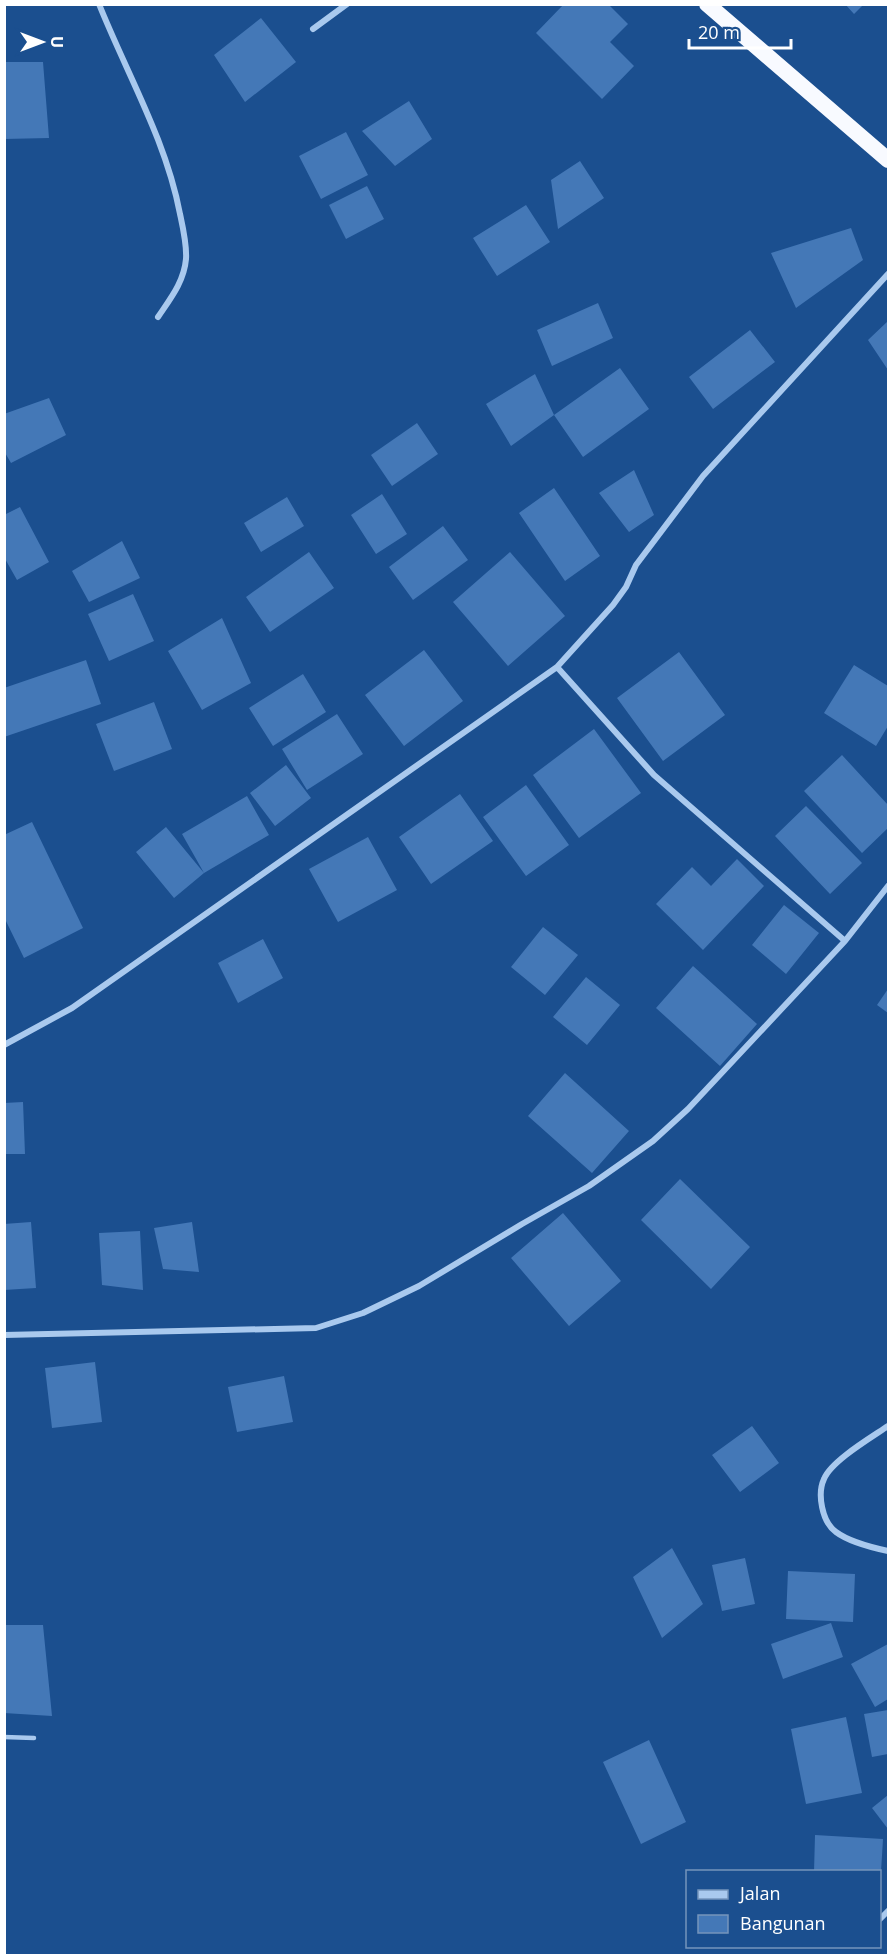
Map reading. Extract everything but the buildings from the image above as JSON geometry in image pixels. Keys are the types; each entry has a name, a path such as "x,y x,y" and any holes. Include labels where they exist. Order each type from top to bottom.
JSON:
{"highway":[{"path":"707,4 888,160"}],"street":[{"path":"99,4 146,110 174,183 183,229 186,260 179,285 158,317"},
{"path":"313,29 347,4"},
{"path":"4,1045 72,1008 557,667 613,605 626,587 636,565 703,476 888,274"},
{"path":"557,667 654,775 845,941"},
{"path":"4,1335 316,1328 363,1312 419,1286 589,1186 652,1141 709,1087 845,941 888,886"},
{"path":"888,1426 840,1461 824,1479 821,1504 834,1531 866,1545 888,1551"}],"lane":[{"path":"4,1737 34,1738"}]}
